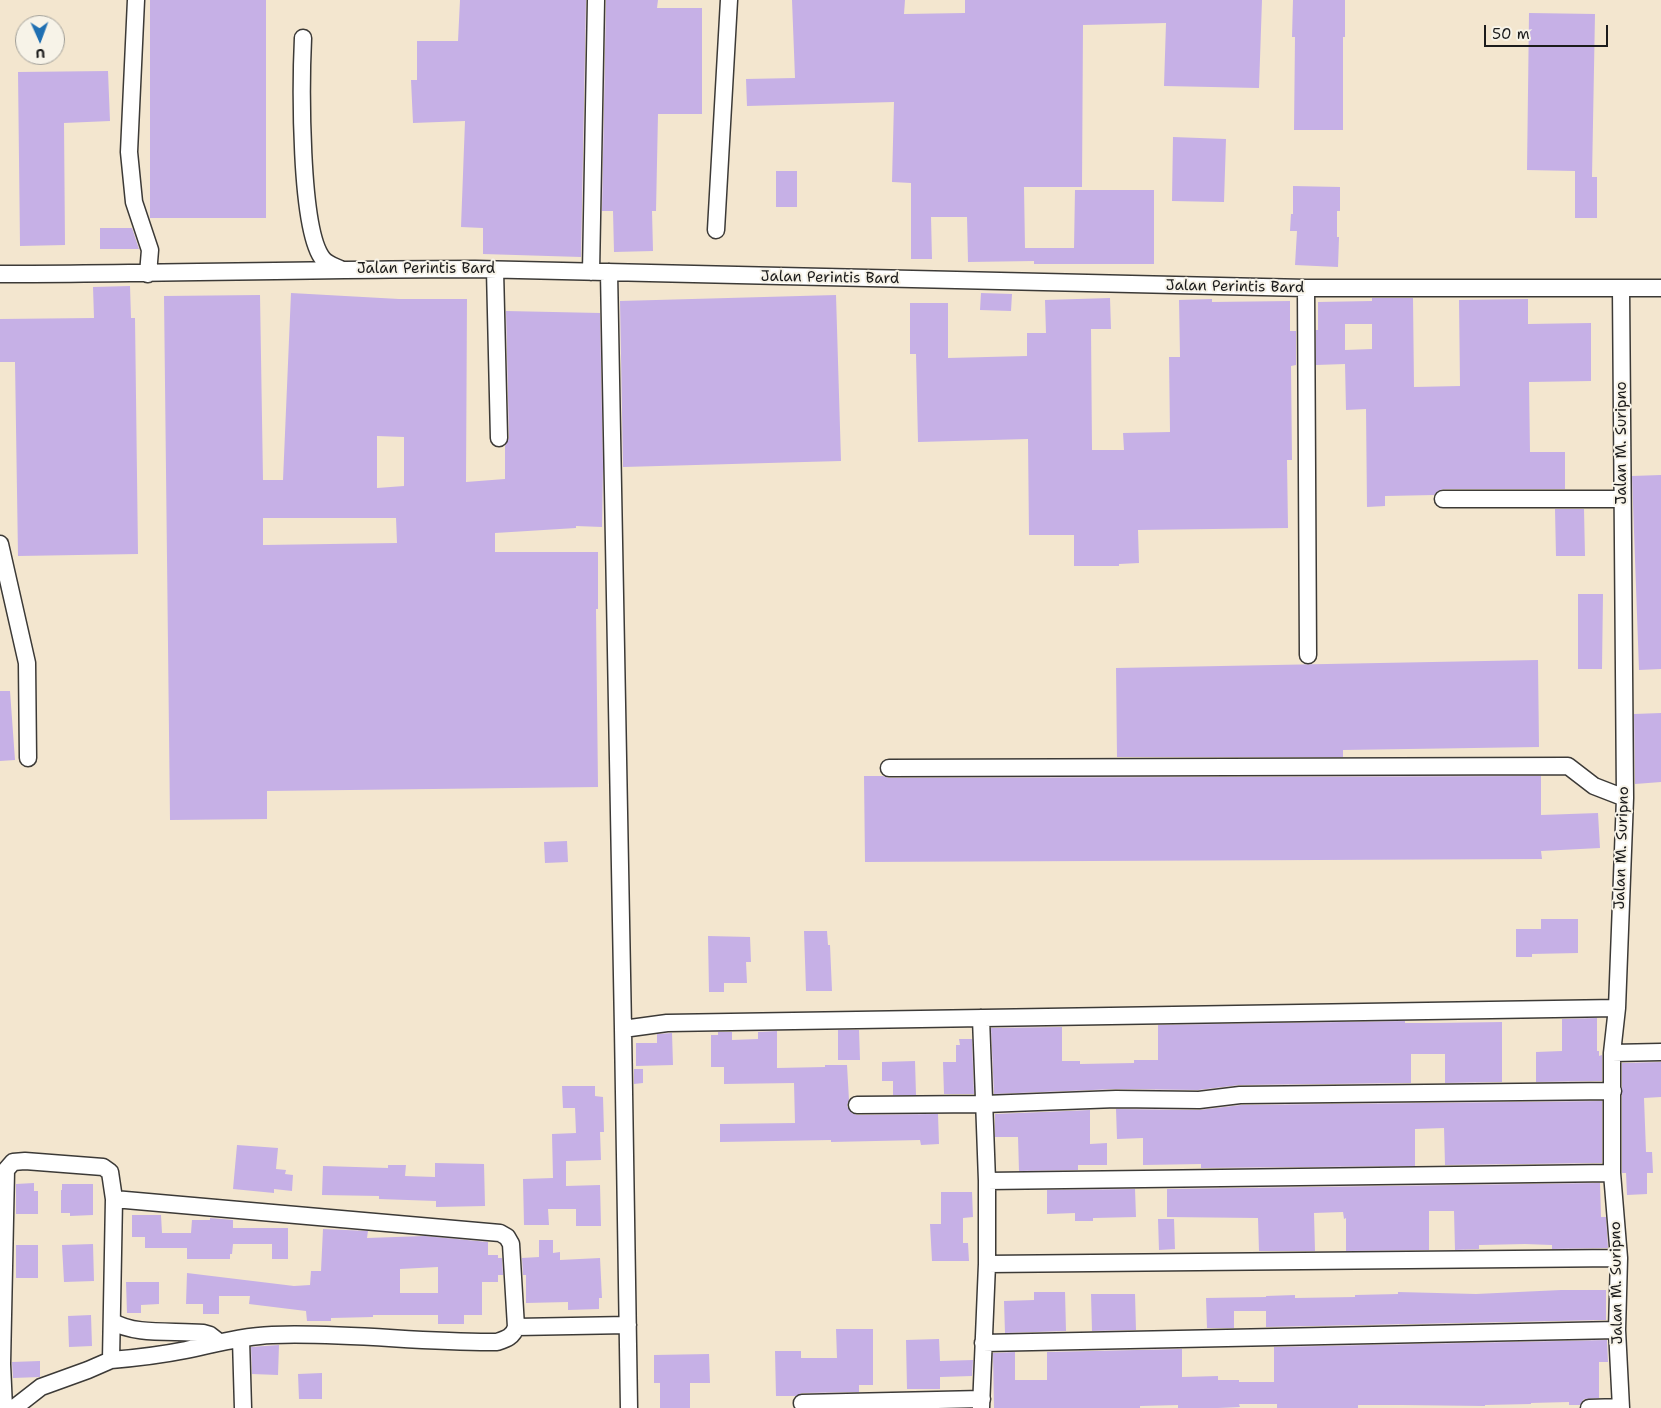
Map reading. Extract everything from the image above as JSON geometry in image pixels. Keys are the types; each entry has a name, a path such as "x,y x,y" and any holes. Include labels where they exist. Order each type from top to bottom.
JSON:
{"street":[{"path":"136,0 129,152 134,202 150,250 148,274"},
{"path":"591,272 596,0"},
{"path":"716,230 729,0"},
{"path":"302,38 301,72 305,172 311,226 316,248 324,261 340,269"},
{"name":"Jalan Perintis Bard","path":"0,274 148,274 340,269 496,270 1306,288 1661,288"},
{"path":"496,270 499,438"},
{"path":"609,272 629,1408"},
{"path":"1306,288 1308,655"},
{"name":"Jalan M. Suripno","path":"1621,288 1625,798 1617,1008 1612,1053 1612,1173 1619,1258 1617,1330 1621,1408"},
{"path":"1443,500 1622,499"},
{"path":"0,544 27,663 28,758"},
{"path":"889,768 1568,766 1594,786 1625,798"},
{"path":"623,1030 667,1023 1617,1008"},
{"path":"802,1403 982,1403 987,1264 987,1181 981,1018"},
{"path":"1612,1053 1661,1052"},
{"path":"856,1105 985,1104 1116,1099 1199,1100 1240,1095 1612,1091"},
{"path":"4,1408 2,1364 6,1170 13,1162 25,1161 103,1167 110,1172 114,1199 111,1360"},
{"path":"987,1181 1612,1173"},
{"path":"14,1408 41,1387 111,1360 145,1358 219,1342 271,1335 318,1335 497,1342 507,1339 514,1333 516,1327 511,1244 508,1237 500,1233 114,1199"},
{"path":"987,1264 1619,1258"},
{"path":"112,1321 120,1326 153,1331 203,1333 210,1335 219,1342"},
{"path":"516,1327 628,1325"},
{"path":"984,1343 1617,1330"},
{"path":"241,1339 243,1408"},
{"path":"1590,1408 1621,1408"}],"building":[{"path":"150,0 266,0 266,218 150,218"},
{"path":"460,0 586,0 581,257 483,254 483,228 461,227 465,121 413,123 411,80 417,80 417,41 458,41"},
{"path":"606,0 658,0 657,8 702,8 702,114 658,114 656,211 652,211 653,251 614,252 613,211 602,211"},
{"path":"792,0 905,0 904,14 965,13 965,0 1262,0 1259,88 1164,86 1166,23 1083,25 1082,187 1024,187 1025,248 1074,248 1075,190 1154,190 1154,264 1034,264 1034,261 968,262 967,217 931,217 932,259 911,259 911,183 892,182 894,102 747,106 746,79 795,78"},
{"path":"1293,0 1345,0 1343,130 1294,130 1295,37 1292,37"},
{"path":"1529,13 1595,14 1592,177 1597,177 1597,218 1575,218 1575,171 1527,170"},
{"path":"108,71 110,121 64,123 65,245 20,246 18,72"},
{"path":"1173,137 1226,139 1224,202 1172,201"},
{"path":"776,171 797,171 797,207 776,207"},
{"path":"1293,186 1340,187 1340,211 1337,211 1337,237 1339,237 1338,267 1295,265 1297,231 1290,231 1291,214 1293,214"},
{"path":"100,228 132,228 139,249 100,249"},
{"path":"130,286 131,318 135,318 138,554 18,556 15,362 0,362 0,319 94,318 93,287"},
{"path":"291,293 399,299 467,299 466,482 505,479 505,446 509,438 506,311 600,313 603,467 602,527 576,526 576,528 495,533 495,552 598,552 598,609 596,609 598,787 267,791 267,819 170,820 164,296 260,295 263,480 283,480","holes":["377,436 404,437 404,486 377,488","263,518 396,518 397,543 263,545"]},
{"path":"981,293 1012,294 1011,311 980,310"},
{"path":"836,295 841,461 623,467 620,301"},
{"path":"1110,298 1111,329 1091,329 1092,450 1124,450 1123,433 1170,432 1169,357 1180,357 1179,300 1212,299 1212,302 1290,301 1290,331 1296,331 1296,365 1291,366 1292,460 1287,460 1288,528 1138,530 1139,563 1119,564 1119,566 1074,566 1074,535 1029,535 1028,439 918,442 916,354 910,354 910,303 948,303 948,358 1027,356 1027,333 1046,333 1045,300"},
{"path":"1372,298 1413,298 1414,387 1460,386 1459,300 1528,299 1528,324 1591,323 1591,381 1529,382 1530,452 1565,452 1565,489 1443,489 1434,495 1385,496 1385,506 1367,507 1366,409 1346,410 1345,364 1316,365 1316,330 1318,330 1318,302 1372,301","holes":["1345,324 1372,324 1372,349 1345,350"]},
{"path":"1661,475 1661,669 1639,670 1632,476"},
{"path":"1555,509 1584,509 1585,556 1556,556"},
{"path":"1578,594 1603,594 1602,669 1578,669"},
{"path":"1538,660 1539,747 1343,750 1343,757 1117,757 1116,668"},
{"path":"0,691 10,691 15,760 0,761"},
{"path":"1661,713 1661,782 1635,784 1634,714"},
{"path":"864,776 883,776 889,778 1541,776 1541,815 1598,813 1600,848 1541,851 1542,859 865,862"},
{"path":"567,841 568,862 545,863 544,842"},
{"path":"1541,919 1578,919 1578,953 1532,954 1532,957 1516,957 1516,929 1541,929"},
{"path":"804,931 827,931 828,945 830,945 832,991 806,991"},
{"path":"708,936 750,937 751,962 746,962 747,983 724,983 724,992 709,992"},
{"path":"1597,1018 1597,1051 1599,1051 1599,1056 1602,1055 1602,1081 1536,1082 1536,1052 1562,1051 1562,1019"},
{"path":"1405,1021 1405,1023 1502,1022 1502,1082 1445,1083 1445,1054 1411,1054 1411,1083 1240,1085 1198,1090 1116,1089 994,1094 991,1028 1062,1027 1062,1061 1080,1061 1080,1064 1134,1063 1134,1060 1158,1060 1158,1025"},
{"path":"838,1030 859,1030 860,1060 838,1060"},
{"path":"777,1031 777,1068 847,1065 849,1100 847,1106 852,1113 857,1115 938,1114 939,1144 921,1145 920,1140 720,1142 720,1124 795,1123 794,1083 724,1084 724,1067 711,1067 711,1035 718,1035 718,1032 732,1032 732,1040 758,1039 758,1032"},
{"path":"672,1033 673,1065 636,1066 636,1043 657,1043 657,1034"},
{"path":"959,1039 972,1039 974,1094 944,1094 943,1062 956,1062 956,1045 960,1045"},
{"path":"915,1061 916,1095 893,1095 893,1081 882,1081 882,1062"},
{"path":"1661,1062 1661,1097 1644,1098 1646,1152 1652,1152 1653,1173 1647,1173 1647,1194 1627,1195 1626,1173 1622,1173 1622,1063"},
{"path":"634,1069 643,1069 643,1083 634,1084"},
{"path":"562,1086 595,1086 595,1096 603,1097 604,1132 600,1132 601,1160 566,1161 566,1186 600,1185 601,1226 576,1226 576,1209 548,1209 549,1225 524,1225 523,1179 553,1178 552,1134 576,1133 575,1108 563,1108"},
{"path":"1602,1101 1602,1163 1445,1165 1444,1128 1415,1129 1415,1166 1201,1168 1201,1164 1143,1165 1143,1138 1117,1139 1116,1109 1199,1110 1241,1105"},
{"path":"1090,1110 1090,1144 1107,1143 1107,1165 1078,1165 1078,1170 1019,1171 1018,1137 995,1137 995,1114"},
{"path":"237,1145 278,1148 276,1169 286,1170 285,1174 293,1175 292,1191 274,1189 274,1193 233,1189"},
{"path":"435,1163 484,1164 485,1206 436,1207 436,1201 379,1199 379,1196 322,1195 323,1166 388,1168 388,1165 406,1165 405,1176 435,1177"},
{"path":"34,1183 34,1191 38,1191 38,1214 16,1214 16,1184"},
{"path":"1600,1183 1601,1217 1606,1217 1608,1248 1552,1249 1552,1245 1525,1244 1479,1245 1479,1249 1455,1250 1454,1211 1429,1211 1429,1250 1346,1251 1346,1218 1344,1219 1343,1212 1314,1213 1315,1251 1259,1251 1258,1218 1167,1217 1167,1189"},
{"path":"62,1184 93,1184 93,1215 70,1216 70,1213 61,1213"},
{"path":"1135,1189 1136,1217 1093,1218 1093,1221 1075,1221 1075,1213 1047,1214 1047,1190"},
{"path":"941,1192 972,1192 973,1217 963,1218 963,1243 968,1243 969,1261 932,1261 930,1224 941,1224"},
{"path":"132,1215 161,1215 162,1233 191,1233 192,1220 210,1220 210,1218 233,1220 233,1228 288,1228 288,1259 272,1259 272,1244 233,1244 230,1259 187,1259 187,1248 145,1248 145,1237 132,1237"},
{"path":"1158,1219 1174,1219 1175,1249 1159,1250"},
{"path":"323,1229 368,1231 367,1238 425,1236 488,1242 488,1255 498,1255 498,1258 502,1258 503,1275 498,1275 498,1282 482,1282 482,1315 464,1315 464,1324 438,1324 438,1315 373,1315 373,1317 331,1318 331,1321 307,1321 306,1311 249,1304 250,1296 219,1296 219,1314 203,1314 203,1304 186,1304 187,1273 294,1286 310,1285 311,1271 321,1271","holes":["438,1267 438,1293 400,1293 400,1269"]},
{"path":"539,1240 553,1240 553,1253 560,1252 560,1260 600,1258 602,1298 599,1298 599,1309 568,1310 568,1302 526,1303 526,1275 523,1275 522,1258 539,1257"},
{"path":"93,1244 94,1281 64,1282 62,1245"},
{"path":"16,1245 38,1245 38,1278 16,1278"},
{"path":"126,1282 159,1282 159,1304 141,1305 141,1313 127,1313"},
{"path":"1606,1290 1606,1320 1266,1327 1266,1311 1234,1311 1234,1328 1207,1328 1206,1298 1295,1295 1295,1298 1355,1297 1355,1295 1398,1294 1398,1292 1476,1294"},
{"path":"1034,1292 1065,1292 1066,1331 1005,1333 1004,1301 1034,1300"},
{"path":"1091,1294 1135,1294 1136,1330 1092,1331"},
{"path":"91,1315 92,1346 69,1347 68,1316"},
{"path":"836,1329 873,1329 873,1385 859,1385 859,1392 802,1393 796,1396 776,1396 775,1351 801,1351 801,1358 837,1358"},
{"path":"939,1339 940,1361 973,1360 972,1376 940,1377 940,1389 907,1389 906,1340"},
{"path":"1607,1340 1608,1362 1599,1362 1599,1398 1584,1399 1580,1405 1569,1405 1569,1402 1485,1406 1358,1405 1358,1408 1277,1408 1277,1404 1239,1404 1240,1407 1218,1408 1178,1408 1178,1405 1140,1406 1140,1408 994,1408 993,1353 1015,1352 1015,1380 1047,1380 1047,1352 1182,1349 1182,1377 1218,1376 1218,1380 1274,1382 1274,1347"},
{"path":"279,1345 278,1375 252,1374 251,1347"},
{"path":"709,1354 710,1383 690,1383 690,1408 660,1408 660,1383 654,1383 654,1355"},
{"path":"40,1361 40,1377 13,1378 12,1362"},
{"path":"322,1373 322,1399 299,1399 298,1374"}]}
